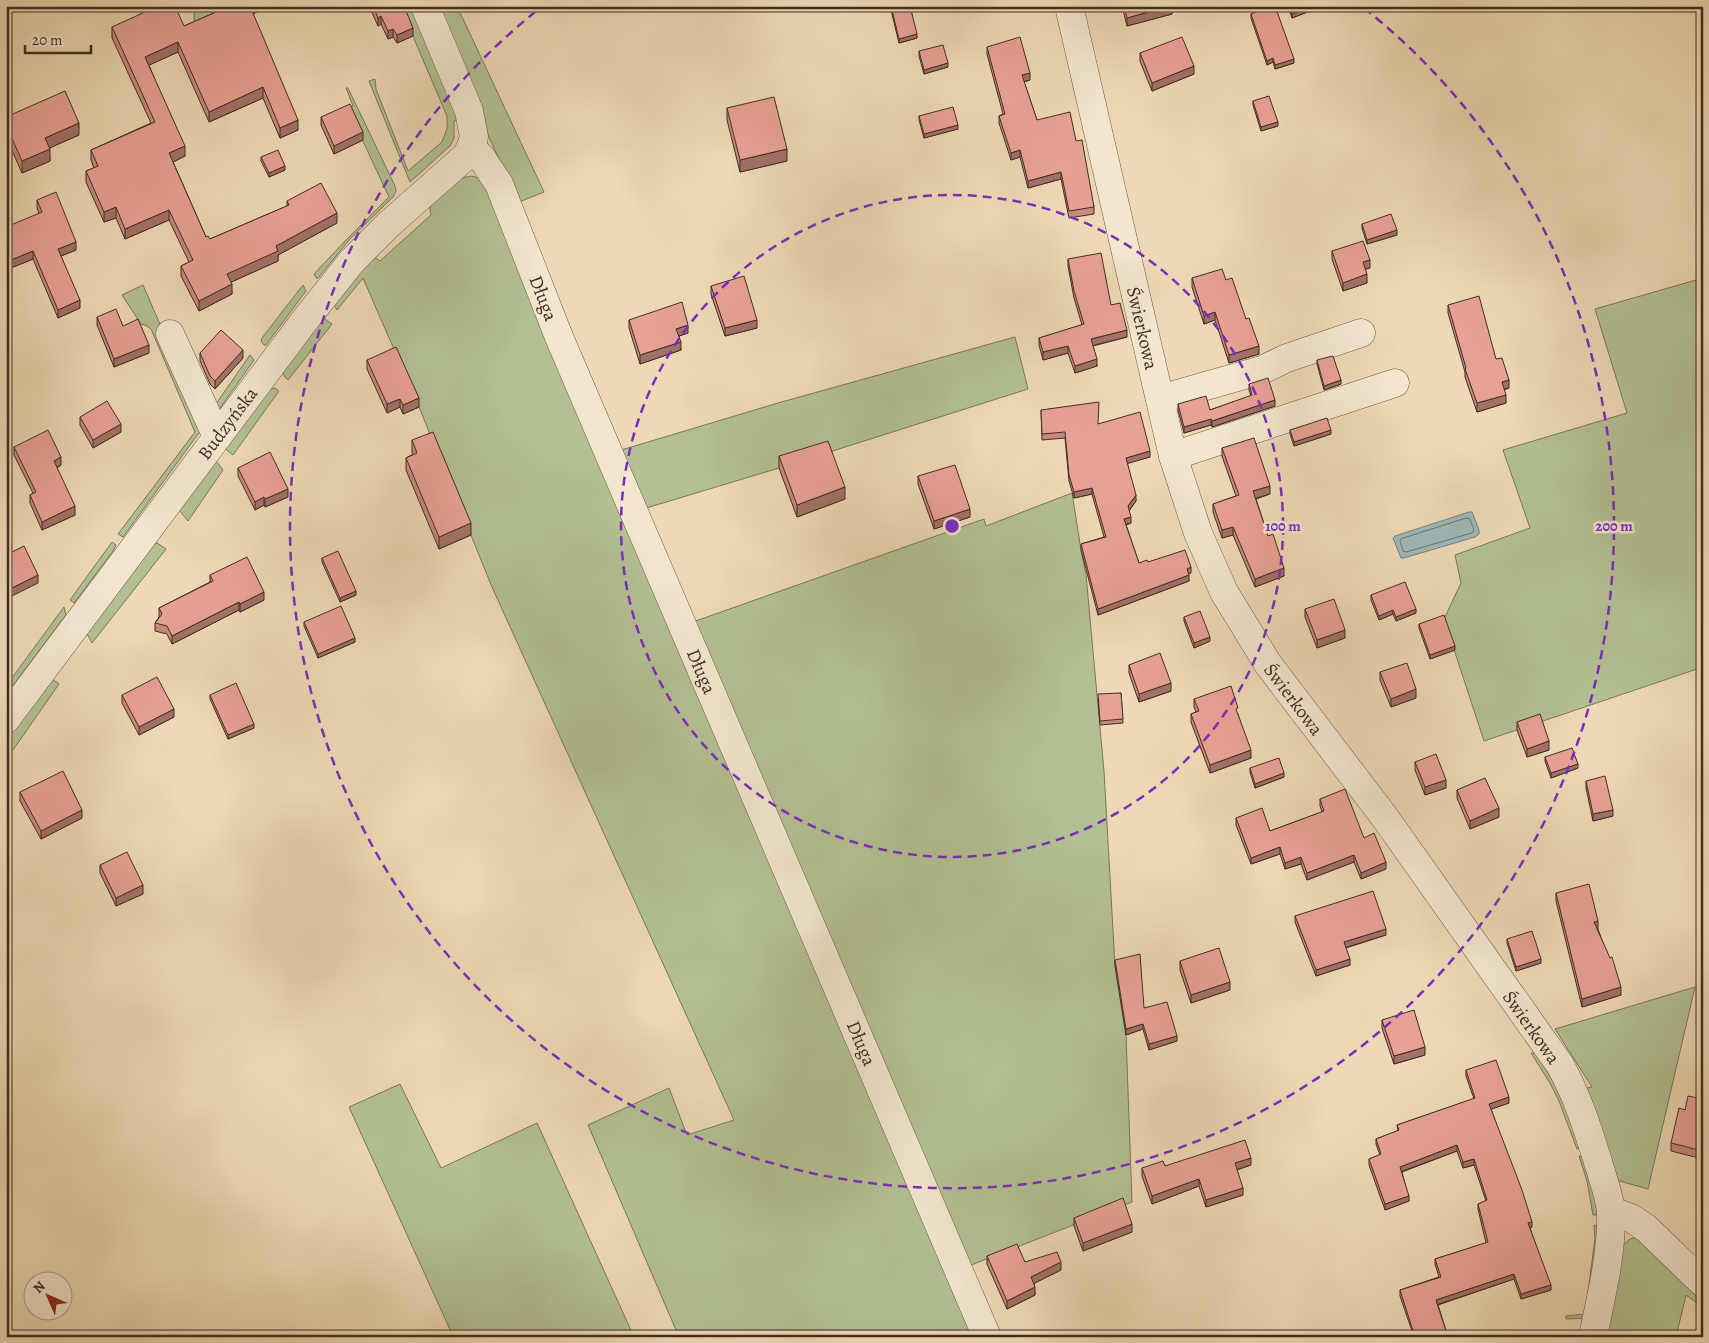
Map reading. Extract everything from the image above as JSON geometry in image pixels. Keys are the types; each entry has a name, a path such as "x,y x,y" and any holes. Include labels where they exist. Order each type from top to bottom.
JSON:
{"street":[{"path":"425,6 469,111 474,137 471,147"},
{"name":"Świerkowa","path":"1069,6 1173,456 1198,533 1224,592 1268,664 1386,819 1560,1065 1570,1082 1583,1114 1611,1211 1610,1249 1593,1337"},
{"name":"Budzyńska","path":"6,719 305,320 352,261 388,225 456,166 471,147"},
{"name":"Długa","path":"471,147 481,157 499,184 559,337 987,1337"},
{"path":"1160,399 1262,370 1287,358 1361,333"},
{"path":"170,334 217,437"},
{"path":"1173,456 1395,383"},
{"path":"1611,1211 1631,1218 1646,1228 1703,1283"}],"green space":[{"path":"194,6 245,6 194,32"},
{"path":"400,6 412,6 458,119 454,121 454,138 450,146 410,182 369,81 375,79 376,89 408,171 442,142 447,129 447,116"},
{"path":"438,6 457,6 544,192 519,202 488,135 483,109"},
{"path":"346,88 348,88 396,191 393,197 350,239 317,279 314,274 389,197 348,109 353,106"},
{"path":"471,176 479,178 485,183 976,1337 679,1337 588,1125 669,1088 687,1135 734,1120 492,587 419,407 363,278 337,310 331,300 367,258 376,258 380,261 431,215 432,200 462,178"},
{"path":"1703,278 1703,667 1484,741 1444,619 1461,583 1455,555 1530,528 1503,450 1627,413 1595,309"},
{"path":"143,285 204,426 123,537 118,534 195,432 151,329 141,324 122,295"},
{"path":"303,285 306,291 266,345 264,345 261,341 262,338"},
{"path":"325,319 332,324 288,380 284,376 282,367 316,321"},
{"path":"1015,337 1028,389 643,509 618,451 778,403"},
{"path":"250,355 254,360 218,411 211,411"},
{"path":"275,388 279,391 233,455 224,448 265,390"},
{"path":"216,461 223,470 188,521 179,510"},
{"path":"1072,493 1086,575 1104,771 1115,966 1126,1035 1132,1202 966,1267 690,623 984,519 986,526"},
{"path":"112,542 116,545 113,551 74,603 70,600"},
{"path":"157,543 166,549 92,643 85,630 150,544"},
{"path":"64,607 66,615 6,695 6,686"},
{"path":"52,679 59,684 13,750 6,745 6,736 47,680"},
{"path":"1695,987 1648,1189 1616,1180 1582,1089 1592,1087 1555,1029"},
{"path":"1531,1053 1536,1053 1564,1099 1580,1148 1577,1149 1559,1101 1550,1083"},
{"path":"400,1084 441,1168 537,1123 634,1337 447,1337 452,1334 349,1107"},
{"path":"1579,1156 1584,1157 1599,1215 1593,1215 1587,1181"},
{"path":"1594,1225 1600,1228 1585,1318 1566,1319 1566,1316 1585,1314 1595,1239"},
{"path":"1638,1237 1703,1293 1703,1308 1686,1295 1676,1337 1635,1337 1610,1332 1608,1337 1602,1337 1623,1245 1630,1239"}],"water":[{"path":"1472,512 1479,530 1479,534 1475,537 1401,558 1393,538 1395,536"}],"building":[{"path":"158,6 175,6 184,26 230,6 250,6 298,120 280,128 263,87 209,112 178,42 145,57 185,146 169,153 206,237 208,236 210,239 289,205 287,201 321,183 337,213 276,246 278,251 227,274 232,284 199,301 181,266 193,260 169,210 125,229 116,207 104,212 86,171 98,166 91,150 155,122 112,27"},
{"path":"373,6 404,6 413,28 397,35 393,29 388,31 381,16 378,18"},
{"path":"891,6 910,6 917,34 899,39"},
{"path":"1124,6 1170,6 1127,18"},
{"path":"1275,6 1294,59 1275,65 1273,58 1267,61 1251,14"},
{"path":"1289,6 1312,6 1292,14"},
{"path":"1020,37 1030,73 1022,75 1037,120 1070,112 1076,141 1082,140 1094,207 1069,211 1061,172 1028,181 1020,150 1011,153 999,116 1005,114 987,47"},
{"path":"1182,37 1194,66 1152,83 1140,53"},
{"path":"943,45 948,63 924,70 919,51"},
{"path":"65,91 79,123 45,138 50,149 22,161 6,125 6,117"},
{"path":"1269,96 1278,122 1261,127 1253,101"},
{"path":"774,97 787,149 740,160 727,108"},
{"path":"350,104 363,132 334,146 321,117"},
{"path":"953,107 958,125 924,134 919,116"},
{"path":"278,150 285,166 269,173 261,157"},
{"path":"56,192 76,242 58,249 80,300 58,310 33,251 6,262 6,227 42,212 37,200"},
{"path":"1391,214 1397,230 1367,240 1362,224"},
{"path":"1363,241 1370,260 1363,262 1367,274 1343,283 1332,251"},
{"path":"1101,253 1111,305 1120,303 1127,330 1091,339 1097,359 1075,366 1068,346 1043,352 1039,338 1084,324 1074,291 1068,259"},
{"path":"1222,269 1226,280 1232,278 1246,319 1249,318 1259,346 1229,355 1215,312 1204,316 1192,278"},
{"path":"744,276 757,320 725,328 711,286"},
{"path":"1479,296 1496,359 1502,358 1509,380 1502,382 1506,395 1477,403 1465,369 1448,305"},
{"path":"682,302 688,325 676,329 681,342 640,355 629,320"},
{"path":"116,309 123,326 138,319 149,345 114,359 97,317"},
{"path":"221,330 243,350 215,381 210,376 200,353"},
{"path":"396,347 419,398 403,405 400,399 387,404 367,360"},
{"path":"1333,356 1341,380 1324,386 1317,360"},
{"path":"1268,378 1275,400 1212,421 1211,419 1184,427 1178,404 1206,396 1210,410 1252,395 1249,384"},
{"path":"107,401 121,424 93,440 80,417"},
{"path":"1099,402 1098,424 1140,412 1150,451 1126,458 1136,495 1128,506 1131,517 1124,519 1139,563 1185,550 1191,567 1187,569 1189,575 1098,609 1081,544 1106,537 1092,488 1074,492 1069,475 1065,432 1042,434 1041,410"},
{"path":"1327,418 1331,430 1294,442 1290,430"},
{"path":"48,430 61,457 54,461 75,506 42,522 30,495 36,492 14,447"},
{"path":"433,432 471,523 439,537 406,458 417,453 412,440"},
{"path":"1254,438 1270,486 1253,491 1268,536 1273,534 1284,568 1255,579 1233,527 1222,530 1213,504 1239,495 1222,448"},
{"path":"828,441 845,487 797,505 779,456"},
{"path":"270,452 288,489 255,502 238,468"},
{"path":"955,465 970,509 934,521 918,476"},
{"path":"24,546 38,575 6,591 6,555"},
{"path":"338,551 356,591 340,598 322,558"},
{"path":"247,557 264,592 240,604 239,602 172,636 167,626 155,623 162,614 159,608 213,581 210,575"},
{"path":"1405,582 1416,609 1396,617 1393,610 1379,616 1371,595"},
{"path":"1334,599 1345,630 1317,640 1305,609"},
{"path":"341,606 355,638 318,654 304,622"},
{"path":"1200,611 1210,637 1194,643 1184,617"},
{"path":"1444,615 1455,646 1430,655 1419,624"},
{"path":"1160,653 1171,683 1139,694 1129,665"},
{"path":"1407,663 1416,689 1391,699 1380,672"},
{"path":"157,677 174,709 139,727 122,695"},
{"path":"236,683 254,724 228,735 210,695"},
{"path":"1231,686 1238,708 1236,709 1251,750 1210,765 1191,714 1199,711 1194,699"},
{"path":"1121,693 1123,719 1100,721 1098,694"},
{"path":"1540,714 1549,741 1527,749 1517,722"},
{"path":"1572,748 1578,764 1551,773 1545,757"},
{"path":"1436,754 1446,780 1425,787 1415,762"},
{"path":"1279,758 1284,773 1255,784 1250,768"},
{"path":"63,771 82,810 41,831 20,792"},
{"path":"1605,776 1613,810 1593,814 1586,781"},
{"path":"1485,778 1499,808 1470,821 1457,790"},
{"path":"1345,789 1364,838 1374,833 1386,862 1361,873 1354,855 1307,873 1301,857 1285,863 1280,847 1251,858 1236,818 1262,808 1270,831 1324,811 1320,799"},
{"path":"127,852 143,885 116,898 100,865"},
{"path":"1589,884 1598,921 1594,922 1610,958 1612,957 1621,987 1582,999 1556,893"},
{"path":"1373,891 1386,929 1344,942 1350,959 1316,970 1295,916"},
{"path":"1532,931 1541,959 1516,967 1507,939"},
{"path":"1219,948 1230,982 1191,995 1180,961"},
{"path":"1140,954 1144,1008 1167,1002 1177,1036 1149,1044 1143,1024 1126,1029 1115,960"},
{"path":"1414,1010 1425,1047 1394,1056 1382,1020"},
{"path":"1496,1060 1509,1097 1489,1104 1522,1190 1532,1222 1528,1223 1551,1285 1521,1294 1514,1274 1436,1300 1448,1337 1415,1337 1400,1290 1441,1277 1435,1259 1488,1242 1478,1204 1487,1200 1474,1159 1463,1162 1457,1145 1400,1167 1409,1196 1385,1204 1369,1159 1381,1154 1376,1139 1399,1130 1397,1125 1475,1098 1466,1070"},
{"path":"1688,1096 1703,1099 1703,1151 1671,1143 1679,1108 1685,1110"},
{"path":"1245,1140 1251,1158 1235,1163 1243,1188 1206,1200 1199,1179 1152,1196 1142,1168 1163,1161 1165,1166"},
{"path":"1123,1198 1132,1224 1083,1243 1074,1218"},
{"path":"1017,1244 1025,1262 1057,1252 1061,1262 1031,1277 1035,1287 1007,1301 987,1256"}]}
